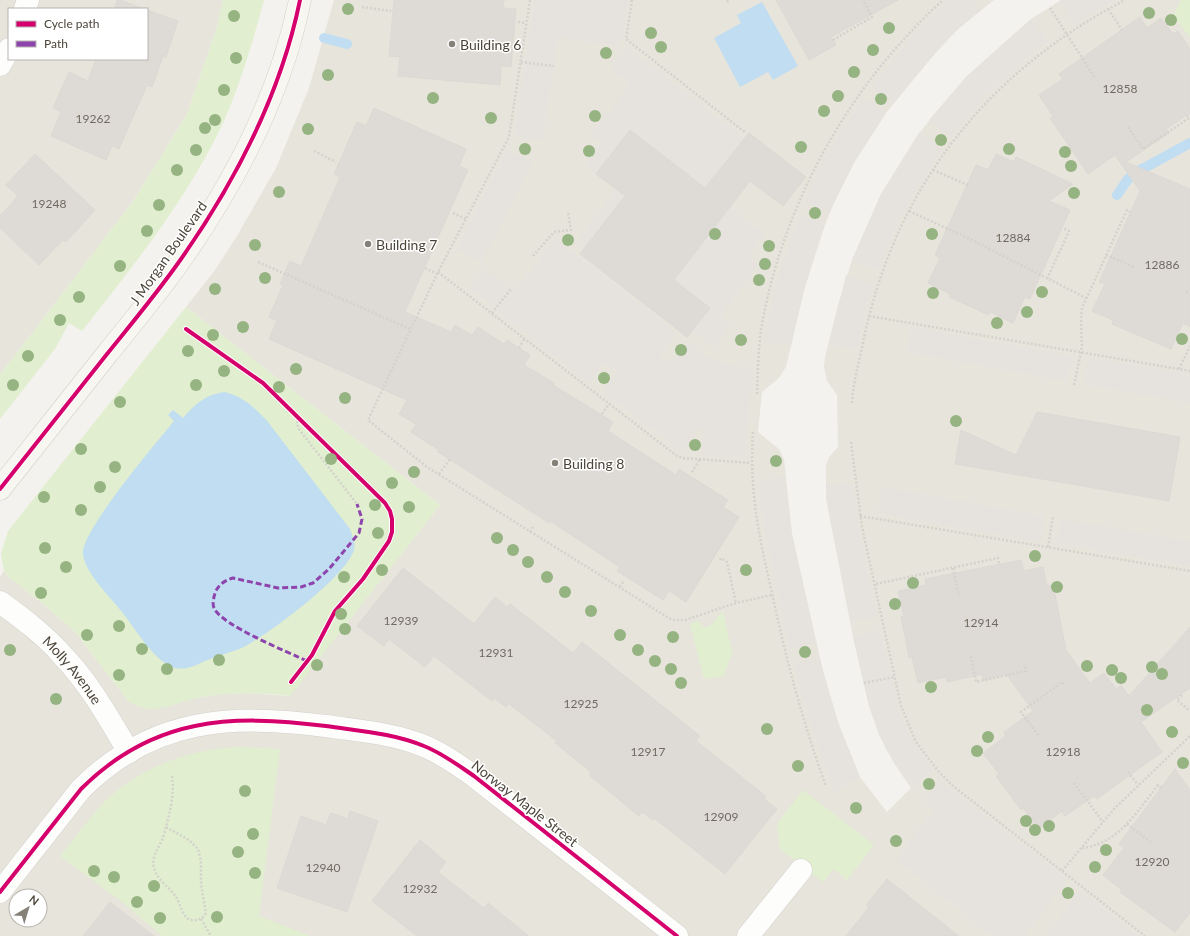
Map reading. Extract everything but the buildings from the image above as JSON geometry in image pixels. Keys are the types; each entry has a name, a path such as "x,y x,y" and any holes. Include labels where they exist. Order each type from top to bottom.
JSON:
{"street":[{"name":"J Morgan Boulevard","path":"0,489 164,282 197,236 219,201 242,158 268,102 284,59 300,0"},
{"path":"0,65 8,51"},
{"name":"Molly Avenue","path":"0,602 38,631 64,656 95,696 129,752"},
{"name":"Norway Maple Street","path":"0,892 81,789 103,770 129,752 173,732 217,722 269,720 383,734 413,742 442,755 474,776 677,936"},
{"path":"748,936 801,870"}],"path":[{"path":"530,0 509,137 410,329 368,420 428,468 672,620 680,621 736,603 772,595"},
{"path":"632,0 626,39 746,133"},
{"path":"833,40 872,17 863,0"},
{"path":"757,394 762,328 774,275 784,244 814,171 833,135 875,74 899,44 943,0"},
{"path":"852,403 853,391 869,316 890,249 909,211 933,170 984,104 1030,61 1067,34 1125,0"},
{"path":"362,8 391,11"},
{"path":"1050,8 1095,78"},
{"path":"1108,9 1122,30"},
{"path":"518,22 526,23"},
{"path":"521,62 554,66"},
{"path":"1128,127 1143,149 1189,118 1187,115"},
{"path":"314,151 336,162"},
{"path":"933,170 968,184"},
{"path":"1074,384 1081,352 1081,318 1086,298 1127,210 1130,212"},
{"path":"909,211 970,239 1086,298"},
{"path":"453,213 466,219"},
{"path":"533,256 554,232 571,230 568,213"},
{"path":"1047,279 1069,231 1063,228"},
{"path":"1106,255 1134,267"},
{"path":"258,262 410,329"},
{"path":"424,268 438,273 492,313 677,456 751,463"},
{"path":"492,313 511,289"},
{"path":"1186,292 1190,293"},
{"path":"869,316 1190,371"},
{"path":"186,329 263,383 385,502 390,511 393,523 391,537 386,546 357,588 335,611 316,648 291,682"},
{"path":"519,348 525,338"},
{"path":"1179,369 1190,346"},
{"path":"602,414 609,404"},
{"path":"297,417 298,428 304,437 357,504"},
{"path":"753,432 751,463 755,514 772,595 798,704 826,786"},
{"path":"851,442 860,516 894,677 901,706 910,728 925,755 955,788 1145,936"},
{"path":"439,474 450,459"},
{"path":"692,472 700,459"},
{"path":"860,516 1190,571"},
{"path":"1048,547 1053,516"},
{"path":"530,532 534,525"},
{"path":"720,560 721,558 727,562 736,603"},
{"path":"876,584 998,558 999,564"},
{"path":"954,568 960,596"},
{"path":"620,588 624,580"},
{"path":"971,656 976,682 1026,671 1026,666"},
{"path":"864,683 894,677"},
{"path":"1038,735 1021,712 1062,682 1065,686"},
{"path":"1182,695 1177,700 1190,711"},
{"path":"1062,871 1103,822 1138,785 1190,736"},
{"path":"1128,772 1138,785"},
{"path":"166,827 189,840 198,849 202,861 201,884 206,913 201,919 194,921 188,919 176,896 155,872 154,856 166,827 173,794 172,776"},
{"path":"1074,783 1103,822"},
{"path":"1081,848 1104,842 1113,837 1127,824 1158,785 1162,789"},
{"path":"1127,824 1152,843"},
{"path":"201,919 212,936"}],"shaded area":[{"path":"0,0 223,0 217,27 187,114 134,200 0,375"},
{"path":"334,0 994,0 958,29 930,59 886,113 855,161 836,198 820,237 804,290 786,367 779,378 762,392 758,432 779,449 784,459 792,534 826,684 839,725 860,777 887,812 911,788 886,749 869,706 853,637 826,499 826,465 829,457 838,447 837,395 827,381 824,367 825,357 838,305 852,260 881,194 919,133 966,77 1031,19 1061,0 1190,0 1190,936 0,936 0,577 4,571 10,578 47,607 76,633 128,701 138,706 151,709 201,697 223,694 247,693 289,696 440,505 186,307 215,270 237,236 276,168 309,88"},
{"path":"534,0 628,0 621,46 558,37 542,141 514,136"},
{"path":"950,0 972,0 980,10 948,38 894,103 872,86 918,30"},
{"path":"1114,0 1074,25 1059,1"},
{"path":"1031,19 1048,41 1026,58 986,95 951,137 929,120 966,77"},
{"path":"627,47 744,139 706,188 765,234 747,257 758,266 720,316 731,325 714,347 693,330 710,308 604,224 586,246 578,240 616,189 585,165 601,143 591,135 630,85 610,69"},
{"path":"864,97 886,113 855,161 829,213 805,201 823,160"},
{"path":"919,133 942,149 906,207 894,231 879,270 852,260 881,194"},
{"path":"507,150 532,163 481,262 456,249"},
{"path":"800,215 825,225 804,290 791,346 764,341 780,270"},
{"path":"556,239 677,333 662,353 661,358 667,362 673,361 688,343 712,360 738,367 753,367 745,457 702,454 703,430 701,427 681,451 602,391 616,373 616,369 609,364 603,364 589,383 470,288 485,269 514,291"},
{"path":"846,275 874,284 865,311 857,350 829,344"},
{"path":"911,327 1072,356 1067,381 907,352"},
{"path":"1089,358 1190,375 1190,403 1084,384"},
{"path":"785,477 792,534 816,643 789,649 764,526 758,481"},
{"path":"853,483 860,536 877,616 851,622 829,513 826,485"},
{"path":"882,487 1044,516 1040,542 878,513"},
{"path":"1060,519 1190,541 1190,566 1057,543"},
{"path":"880,630 899,711 910,737 933,770 911,788 894,763 879,735 869,706 853,637"},
{"path":"819,657 839,725 860,777 835,792 813,733 793,664"},
{"path":"941,781 1067,879 1025,936 992,936 896,859 934,810 924,801"},
{"path":"1079,890 1138,936 1047,936"}],"green space":[{"path":"223,0 264,0 236,91 224,121 210,149 177,204 121,281 82,331 69,323 55,349 0,419 0,375 134,200 187,114 217,27"},
{"path":"1181,0 1190,0 1190,37 1173,16"},
{"path":"186,307 440,505 290,696 223,694 195,698 163,708 148,709 128,701 76,633 47,607 10,578 4,571 1,554 8,531"},
{"path":"723,612 732,652 724,676 704,679 690,624 698,621 705,628"},
{"path":"239,747 280,749 259,916 310,936 162,936 121,901 60,856 105,801 134,778 167,762 185,756 221,748"},
{"path":"803,790 874,845 847,880 834,869 823,882 780,849 777,824"}],"water":[{"path":"762,2 798,66 773,80 768,72 740,87 714,38 741,23 737,15"},
{"path":"224,392 237,396 243,400 253,407 268,422 350,529 354,539 354,550 338,574 308,602 275,627 249,644 240,648 195,666 180,669 168,665 146,644 94,578 85,563 83,555 85,544 106,508 174,421 168,415 173,410 183,418 201,401 211,395"}],"waterway":[{"path":"324,38 347,44"},
{"path":"1117,195 1128,179 1135,173 1190,143"}],"marked path":[{"path":"307,661 256,638 219,615 213,606 215,593 222,583 233,578 278,588 301,587 313,583 329,569 359,533 362,519 357,504"}],"cycle path":[{"path":"0,489 145,307 201,230 220,199 254,136 281,69 292,35 300,0"},
{"path":"186,329 263,383 385,503 390,511 392,519 392,532 389,541 363,579 335,611 312,655 291,682"},
{"path":"0,892 81,789 108,765 136,747 165,734 195,726 226,722 291,722 388,735 424,746 437,752 474,776 677,936"}],"place":[{"name":"Building 6","path":"452,44"},
{"name":"Building 7","path":"368,244"},
{"name":"Building 8","path":"555,463"}]}
